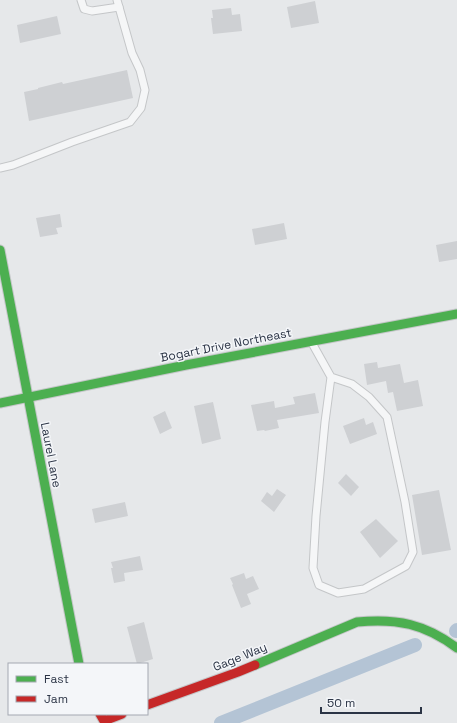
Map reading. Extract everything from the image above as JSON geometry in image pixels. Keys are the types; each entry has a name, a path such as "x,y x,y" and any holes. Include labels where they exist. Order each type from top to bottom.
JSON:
{"street":[{"name":"Laurel Lane","path":"0,250 4,294 28,398 79,663"},
{"name":"Bogart Drive Northeast","path":"0,403 186,365 457,314"},
{"name":"Gage Way","path":"148,705 238,672 357,622 387,620 403,622 434,632 457,648"},
{"path":"102,717 115,715"}],"lane":[{"path":"0,168 13,165 72,142 130,122 141,108 144,90 140,70 132,53 118,3 92,11 84,9 81,0"},
{"path":"310,341 332,377 352,384 369,397 387,417 405,502 413,552 406,566 364,589 338,593 319,585 313,568 316,516 325,422 332,377"}],"building":[{"path":"315,1 319,23 291,28 287,7"},
{"path":"231,8 232,15 240,14 242,31 213,34 211,18 213,18 212,10"},
{"path":"57,16 61,34 20,43 17,25"},
{"path":"127,70 133,98 29,121 24,92 62,82 63,84"},
{"path":"60,214 62,227 56,228 58,234 40,237 36,218"},
{"path":"284,223 287,239 255,245 252,229"},
{"path":"457,241 457,259 439,262 436,245"},
{"path":"377,362 378,368 400,364 404,383 418,380 423,406 397,411 393,392 388,393 386,381 367,385 364,364"},
{"path":"315,393 319,413 277,420 279,428 257,431 251,405 274,401 275,408 295,404 293,397"},
{"path":"213,402 221,439 202,444 194,406"},
{"path":"165,411 172,428 160,434 153,417"},
{"path":"364,418 366,425 373,422 377,434 350,444 343,426"},
{"path":"346,474 359,487 351,496 338,483"},
{"path":"277,489 286,495 274,512 261,501 267,492 272,496"},
{"path":"439,490 451,550 422,555 412,495"},
{"path":"125,502 128,516 95,523 92,509"},
{"path":"376,519 398,541 380,558 360,532"},
{"path":"140,556 143,570 124,573 125,581 114,583 111,562"},
{"path":"244,573 246,579 253,576 259,589 247,594 251,604 241,608 230,578"},
{"path":"144,622 153,659 137,663 127,627"}],"waterway":[{"path":"221,723 415,645"}],"traffic: fast":[{"path":"0,250 79,663"},
{"path":"0,403 186,365 457,314"},
{"path":"255,665 357,622 385,621 410,624 434,633 457,648"}],"traffic: jam":[{"path":"148,705 255,665"},
{"path":"101,715 104,721 119,715"}]}
